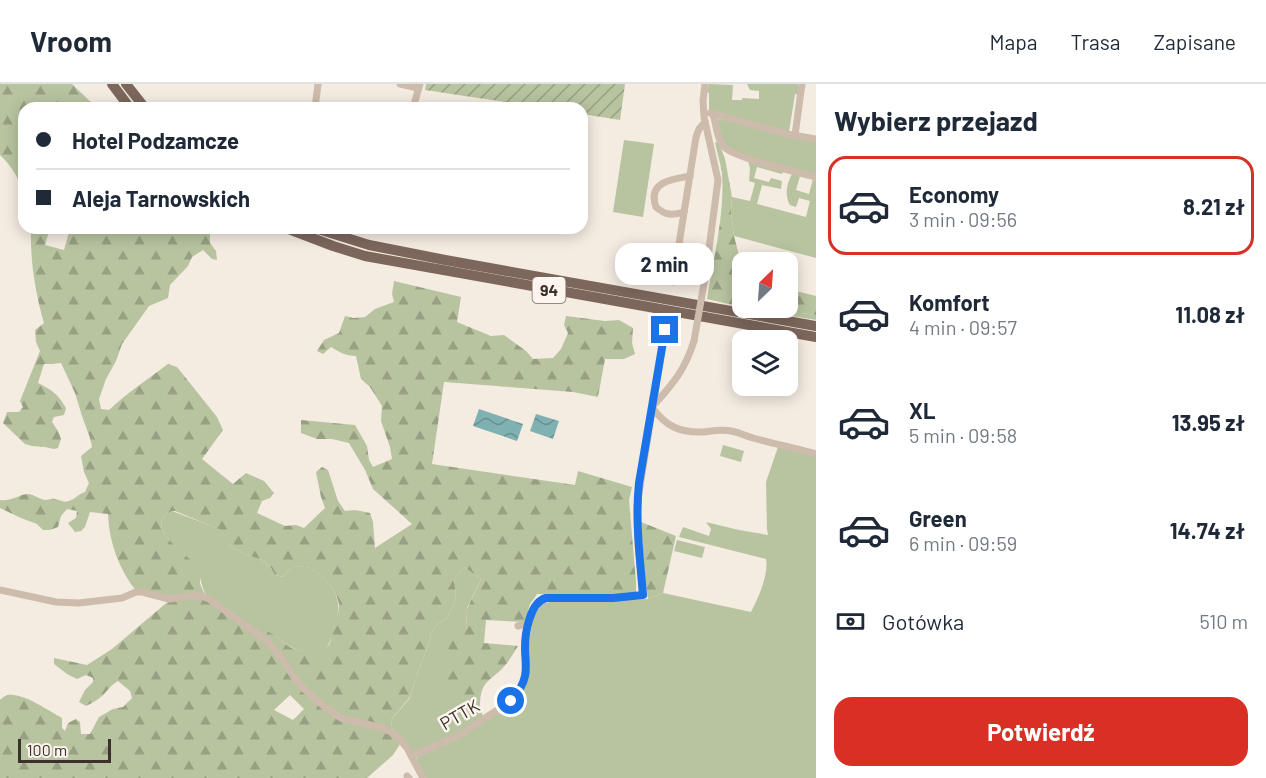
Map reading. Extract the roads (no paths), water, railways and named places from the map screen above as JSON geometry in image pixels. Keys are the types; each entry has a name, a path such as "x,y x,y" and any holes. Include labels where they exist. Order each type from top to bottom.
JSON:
{"main road":[{"path":"112,84 126,102"},
{"path":"126,84 140,102"},
{"name":"94","path":"302,234 365,256 816,337"},
{"name":"94","path":"334,234 369,245 445,260 816,326"}],"street":[{"path":"316,102 318,84"},
{"path":"400,84 419,86 415,102"},
{"path":"652,407 682,372 689,357 706,272 718,180 705,122 703,101 705,84"},
{"path":"795,135 802,84"},
{"path":"704,110 713,115 816,139"},
{"path":"713,115 720,140 727,150 816,177"},
{"path":"673,282 696,137 705,122"},
{"path":"684,212 675,215 665,213 656,207 654,197 660,184 690,176"},
{"path":"665,330 652,407 662,420 685,431 734,431 750,438 816,454"},
{"name":"PTTK","path":"412,756 458,736 504,706 517,694 526,675 525,646 529,623 541,599 613,598 643,595 637,504 652,407"},
{"path":"0,590 56,602 79,603 122,598 136,592 169,598 202,596 218,604 267,641 303,688 326,708 341,718 390,731 402,741 423,778"},
{"path":"518,626 529,623"}],"water":[{"path":"479,409 523,424 517,441 473,426"},
{"path":"536,414 559,421 553,439 530,431"}]}
